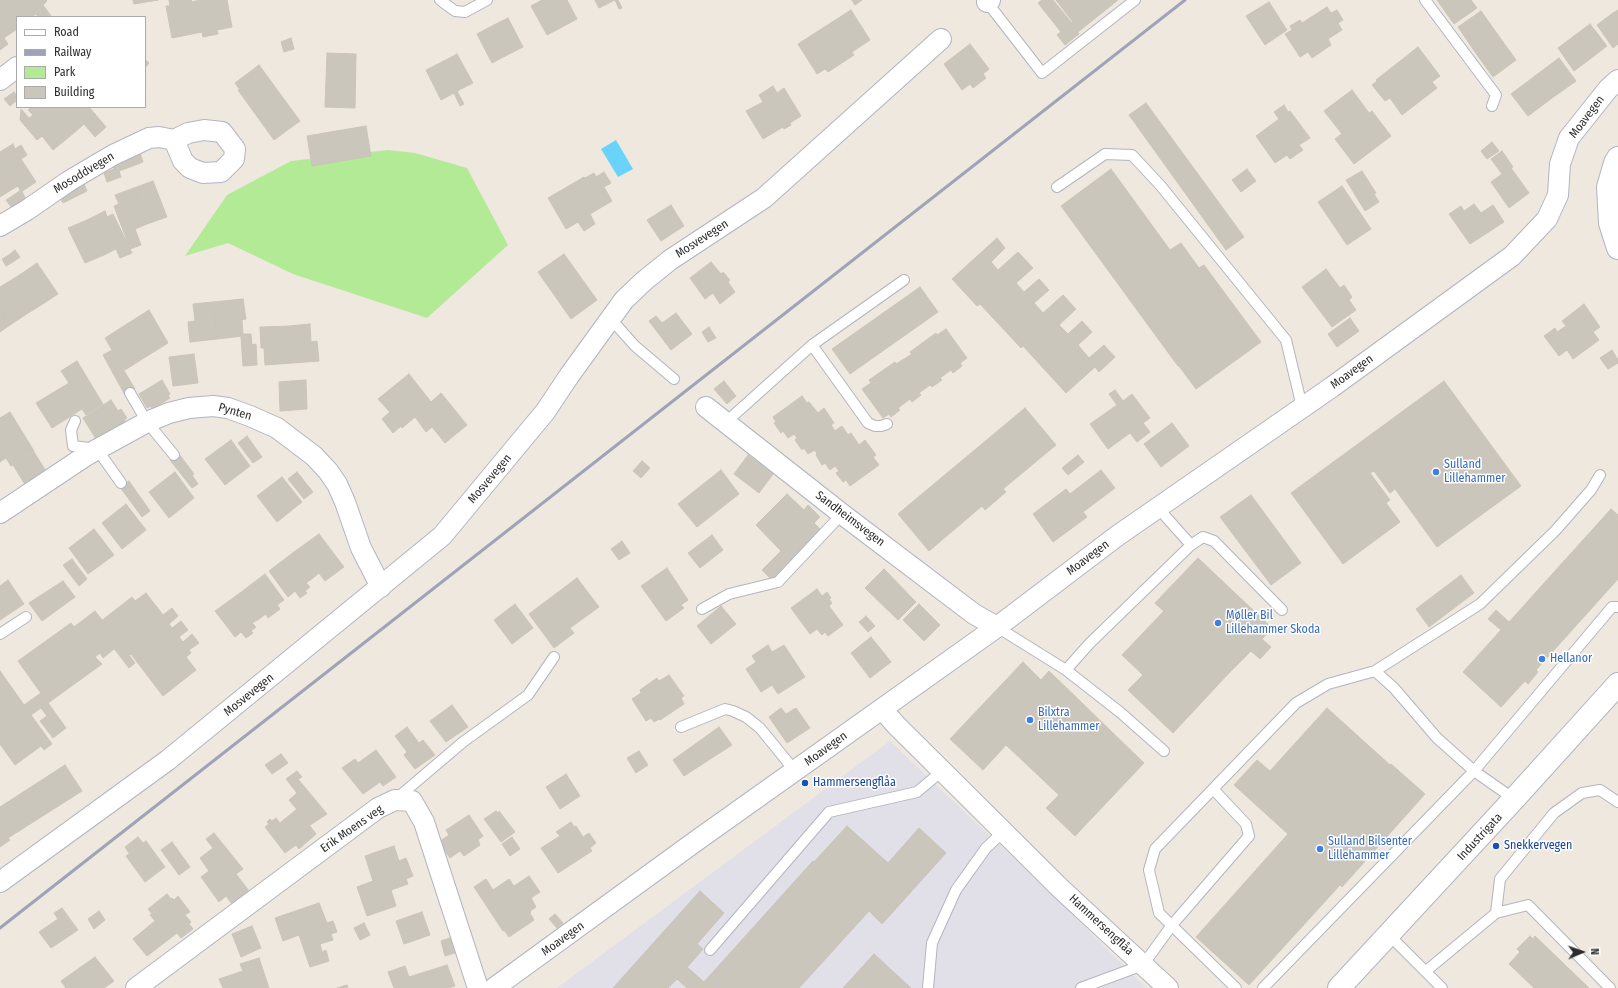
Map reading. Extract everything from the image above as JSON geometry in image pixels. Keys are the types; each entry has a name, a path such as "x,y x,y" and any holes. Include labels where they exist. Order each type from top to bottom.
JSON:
{"street":[{"name":"Mosvevegen","path":"0,882 168,760 442,536 546,412 569,376 624,300 644,281 670,260 764,198 941,39"},
{"path":"0,80 16,68"},
{"name":"Moavegen","path":"494,988 882,708 997,627 1117,536 1302,407 1512,256 1547,219 1558,195 1560,164 1569,138 1608,89 1618,80"},
{"name":"Mosoddvegen","path":"0,226 27,210 69,181 148,138 159,137 174,140"},
{"path":"1618,158 1608,186 1610,223 1618,248"},
{"name":"Pynten","path":"0,513 97,450 147,422 169,412 213,406 228,408 277,428 314,456 328,471 337,484 361,548 381,587"},
{"name":"Sandheimsvegen","path":"706,407 842,514 974,614 997,627"},
{"name":"Industrigata","path":"1338,988 1389,935 1618,684"},
{"name":"Hammersengflåa","path":"882,708 896,726 1060,888 1168,988"},
{"name":"Erik Moens veg","path":"136,988 378,808 394,800 412,801 424,822 478,988"}],"lane":[{"path":"440,0 455,11 465,12 487,0"},
{"path":"988,1 1042,73 1135,0"},
{"path":"1425,0 1496,96 1492,106"},
{"path":"1057,188 1105,154 1132,156 1160,185 1286,340 1302,407"},
{"path":"725,423 812,345 904,280"},
{"path":"610,318 635,346 674,379"},
{"path":"812,345 868,423 881,426 887,424"},
{"path":"130,393 147,422 174,455"},
{"path":"75,421 71,430 73,446 97,450 121,483"},
{"path":"1236,988 1160,913 1149,870 1155,849 1296,703 1328,684 1375,671 1480,604 1554,531 1590,490 1600,476"},
{"path":"1158,508 1191,545"},
{"path":"702,609 729,594 778,582 842,514"},
{"path":"1066,670 1089,644 1191,545 1202,537 1214,541 1282,610"},
{"path":"1263,988 1474,771 1612,607 1618,607"},
{"path":"0,634 26,617"},
{"path":"997,627 1066,670 1121,712 1164,751"},
{"path":"394,800 463,742 528,695 554,657"},
{"path":"1375,671 1394,688 1437,738 1474,771 1514,799"},
{"path":"681,727 725,709 733,710 746,717 760,728 795,771"},
{"path":"710,950 829,812 917,792 942,771"},
{"path":"1082,988 1143,965 1172,925 1249,836 1246,824 1213,789"},
{"path":"1496,913 1500,879 1554,813 1582,793 1600,790 1618,802"},
{"path":"928,988 932,944 956,890 986,848 1003,832"},
{"path":"1426,971 1496,913 1528,905 1610,988"},
{"path":"1389,935 1442,988"}],"shaded area":[{"path":"890,741 1072,914 1146,988 557,988"}],"green space":[{"path":"388,150 415,153 467,168 508,245 427,318 293,274 228,243 185,256 227,195 291,161"}],"water":[{"path":"616,140 633,169 618,177 601,149"}],"building":[{"path":"0,0 46,0 47,1 43,5 51,16 37,16 36,14 33,16 16,16 16,26 0,4"},
{"path":"133,0 158,0 134,4"},
{"path":"169,0 191,0 192,2 200,0 227,0 232,27 217,30 218,34 203,37 202,32 172,38 166,6 170,6"},
{"path":"542,0 548,0 562,27 547,35 531,6"},
{"path":"548,0 567,0 577,19 562,27"},
{"path":"595,0 615,0 599,8"},
{"path":"615,0 618,0 622,8 619,9"},
{"path":"852,0 862,0 855,5"},
{"path":"1042,0 1053,0 1072,23 1061,32 1038,3"},
{"path":"1056,0 1118,0 1078,32 1079,34 1065,45 1057,35 1073,22"},
{"path":"1437,0 1471,0 1477,8 1454,24"},
{"path":"1269,2 1287,30 1265,45 1246,16"},
{"path":"0,4 16,26 16,30 4,38 8,44 0,50"},
{"path":"1327,7 1331,13 1337,10 1343,20 1338,23 1342,30 1328,39 1331,45 1312,58 1308,52 1300,57 1285,34 1292,30 1290,26 1300,20 1302,23"},
{"path":"851,10 870,40 852,52 854,55 828,72 825,69 817,74 798,44"},
{"path":"1618,10 1618,20 1613,13"},
{"path":"1481,11 1498,35 1475,52 1458,27"},
{"path":"1613,13 1618,20 1618,44 1613,48 1597,25"},
{"path":"508,18 523,47 509,54 494,25"},
{"path":"1590,24 1607,46 1590,59 1574,36"},
{"path":"494,25 509,54 492,63 477,34"},
{"path":"1498,35 1516,60 1493,77 1475,52"},
{"path":"1574,36 1590,59 1574,71 1558,48"},
{"path":"291,38 294,49 284,52 281,42"},
{"path":"970,44 989,69 983,74 986,78 973,88 970,84 962,90 944,64"},
{"path":"1418,47 1440,76 1432,82 1437,88 1402,115 1390,98 1385,101 1372,85 1377,81 1376,80"},
{"path":"327,53 356,54 355,108 325,107"},
{"path":"457,54 473,83 459,90 444,61"},
{"path":"1559,58 1576,81 1552,98 1535,76"},
{"path":"146,60 149,63 146,67"},
{"path":"444,61 459,90 457,91 464,104 460,106 454,93 441,100 426,70"},
{"path":"259,65 300,121 274,140 238,90 240,90 235,83"},
{"path":"1535,76 1552,98 1528,116 1511,94"},
{"path":"773,86 777,93 784,88 801,116 790,123 791,125 784,129 783,127 763,139 746,111 763,102 759,95"},
{"path":"1352,90 1369,113 1342,134 1324,111"},
{"path":"14,92 16,95 16,101 10,106 4,99"},
{"path":"1146,103 1244,237 1226,250 1129,115"},
{"path":"1284,105 1310,138 1299,145 1303,150 1290,159 1287,155 1275,163 1256,136 1279,119 1274,112"},
{"path":"30,108 54,108 75,132 53,150 42,136 37,140 20,120 21,109 29,118 33,115 28,110"},
{"path":"54,108 90,108 106,127 95,137 84,124 75,132"},
{"path":"1372,111 1391,136 1354,164 1335,139"},
{"path":"366,126 371,156 312,166 307,136"},
{"path":"1492,142 1499,151 1487,159 1481,151"},
{"path":"13,144 15,149 21,145 27,155 21,159 36,182 21,192 18,186 11,190 0,173 0,152"},
{"path":"1502,151 1513,167 1511,168 1529,193 1509,208 1491,182 1502,174 1491,159"},
{"path":"140,153 143,162 130,167 126,158"},
{"path":"126,158 130,167 119,171 121,177 107,182 104,173 114,169 112,163"},
{"path":"1111,169 1170,250 1181,243 1199,268 1204,265 1261,342 1196,389 1061,206"},
{"path":"1247,169 1256,181 1241,192 1232,180"},
{"path":"1362,171 1376,193 1374,194 1379,202 1365,211 1346,180"},
{"path":"604,172 611,183 604,187 612,201 590,214 595,224 584,231 578,222 566,229 548,198 584,177 585,178 594,173 596,177"},
{"path":"0,173 11,190 0,197"},
{"path":"153,181 167,217 147,224 134,188"},
{"path":"84,184 87,191 75,197 71,189"},
{"path":"1342,186 1371,229 1347,245 1318,202"},
{"path":"134,188 147,224 135,229 141,245 130,249 114,206 119,204 115,195"},
{"path":"71,189 75,197 63,203 59,195"},
{"path":"21,190 26,199 19,203 14,195"},
{"path":"14,195 19,203 12,208 6,200"},
{"path":"1474,204 1481,213 1493,205 1504,222 1470,244 1449,214 1461,206 1464,211"},
{"path":"671,205 684,226 661,241 647,220"},
{"path":"105,211 107,217 113,214 132,253 120,258 116,249 104,255 87,220"},
{"path":"87,220 104,255 85,263 68,228"},
{"path":"997,238 1005,248 991,262 998,270 1018,252 1033,268 1016,283 1024,292 1039,279 1049,290 1034,303 1043,313 1063,295 1076,309 1059,325 1068,334 1082,321 1092,332 1078,345 1089,358 1104,345 1115,357 1099,372 1095,367 1066,393 1023,346 1021,348 980,304 977,306 952,279"},
{"path":"15,250 20,257 13,262 9,255"},
{"path":"564,254 597,300 571,319 538,272"},
{"path":"9,255 13,262 6,266 2,259"},
{"path":"711,262 721,274 723,272 730,280 728,282 735,292 720,304 713,293 705,299 690,278"},
{"path":"37,263 58,294 41,305 21,274"},
{"path":"1326,269 1340,288 1344,285 1352,297 1349,300 1356,310 1332,327 1302,287"},
{"path":"21,274 41,305 25,315 5,284"},
{"path":"5,284 25,315 10,325 0,309 0,287"},
{"path":"920,287 938,312 850,374 832,349"},
{"path":"243,299 246,319 242,320 243,336 217,339 213,302"},
{"path":"213,302 217,339 190,342 188,322 195,321 193,304"},
{"path":"1584,304 1600,327 1593,332 1599,340 1573,359 1567,350 1559,356 1544,336 1555,328 1557,332 1566,326 1562,321"},
{"path":"0,309 10,325 0,332"},
{"path":"149,310 168,343 147,356 127,324"},
{"path":"676,313 692,334 671,350 649,321 656,316 662,323"},
{"path":"1350,318 1359,331 1337,347 1328,334"},
{"path":"127,324 147,356 125,370 116,357 135,389 125,395 103,355 112,350 105,338"},
{"path":"310,324 311,342 317,341 319,361 292,363 290,326"},
{"path":"290,326 292,363 265,365 264,348 261,348 260,327"},
{"path":"709,327 716,338 708,342 702,332"},
{"path":"946,329 967,358 960,363 962,366 953,373 951,370 940,378 942,380 932,387 930,385 919,393 921,395 912,402 910,399 898,408 900,410 891,417 889,414 883,418 862,389 871,383 869,380 895,362 896,364 912,354 910,352 936,333 937,335"},
{"path":"243,334 251,334 252,345 256,344 257,365 243,366 241,337"},
{"path":"1612,350 1618,360 1618,363 1608,369 1600,358"},
{"path":"194,354 198,383 173,386 169,357"},
{"path":"77,361 103,404 86,415 82,409 52,428 36,403 69,383 61,371"},
{"path":"409,374 431,402 441,393 467,425 445,443 432,427 426,432 415,417 402,428 401,426 393,433 382,419 390,412 378,399"},
{"path":"162,380 170,394 168,396 170,398 152,409 151,406 147,408 139,394"},
{"path":"306,380 307,409 294,410 292,381"},
{"path":"292,381 294,410 280,411 279,382"},
{"path":"724,381 736,396 727,404 714,389"},
{"path":"1444,381 1521,486 1437,547 1395,489 1390,493 1374,471 1370,473 1390,500 1386,503 1400,522 1343,564 1291,493"},
{"path":"1115,390 1123,401 1132,394 1150,418 1143,423 1150,432 1137,442 1130,433 1108,449 1090,424 1117,405 1109,394"},
{"path":"802,396 818,413 824,408 834,423 831,425 835,431 842,426 848,435 851,433 859,445 865,440 876,455 873,457 879,465 850,486 846,480 843,482 836,473 839,471 835,466 830,470 825,463 822,465 816,455 815,450 808,454 804,448 802,450 795,440 797,438 794,434 788,438 783,431 781,433 774,423 776,422 773,417"},
{"path":"111,400 118,411 121,409 127,418 124,420 125,422 96,439 83,418"},
{"path":"1025,408 1056,445 1003,489 1006,492 985,510 982,506 929,551 898,514"},
{"path":"10,412 34,451 11,466 6,458 0,462 0,418"},
{"path":"1172,423 1189,446 1161,467 1144,444"},
{"path":"247,436 262,457 253,463 238,443"},
{"path":"231,440 250,466 225,485 205,459"},
{"path":"34,452 47,473 26,486 13,465"},
{"path":"179,454 194,474 192,475 198,484 192,488 170,460"},
{"path":"748,455 773,474 759,493 734,474"},
{"path":"1078,455 1084,462 1068,475 1062,468"},
{"path":"642,461 650,468 641,478 633,471"},
{"path":"721,470 739,494 697,527 678,504"},
{"path":"1101,470 1115,488 1083,512 1087,517 1053,542 1033,514 1066,489 1070,494"},
{"path":"175,472 194,498 169,518 149,492"},
{"path":"297,472 313,492 304,499 288,479"},
{"path":"282,477 302,502 277,522 257,496"},
{"path":"129,481 150,511 142,517 120,487"},
{"path":"787,494 804,510 808,505 820,517 814,523 822,531 772,580 762,570 781,551 756,525"},
{"path":"1251,495 1301,563 1271,585 1220,517"},
{"path":"126,504 146,530 122,549 102,523"},
{"path":"1611,509 1618,515 1618,579 1536,670 1538,672 1528,684 1525,681 1501,707 1463,672 1501,630 1488,619 1496,610 1509,622"},
{"path":"94,529 114,555 88,574 69,548"},
{"path":"319,534 344,567 325,581 319,573 313,578 294,552"},
{"path":"712,535 723,550 700,568 688,553"},
{"path":"622,541 630,553 619,560 611,549"},
{"path":"294,552 313,578 306,583 310,587 305,591 307,593 300,598 295,591 288,597 269,571"},
{"path":"1198,558 1272,628 1262,639 1271,647 1260,659 1251,651 1229,673 1155,603"},
{"path":"72,559 87,579 79,586 63,565"},
{"path":"667,568 688,600 681,605 684,608 666,621 641,586"},
{"path":"884,569 916,602 898,620 865,588"},
{"path":"265,574 284,600 277,605 280,609 268,618 266,614 259,619 240,593"},
{"path":"1461,575 1474,593 1429,627 1416,609"},
{"path":"577,578 599,607 570,628 574,633 554,648 529,614"},
{"path":"8,580 24,604 0,620 0,586"},
{"path":"63,581 75,597 42,621 29,603"},
{"path":"817,589 822,596 827,592 832,603 829,606 843,625 828,636 825,632 822,635 817,629 810,634 791,608"},
{"path":"146,593 163,615 172,608 178,616 169,624 172,628 181,621 188,630 179,637 183,642 192,634 199,643 189,650 191,653 186,657 196,670 163,696 131,654 129,655 135,663 129,668 96,625 132,597 135,601"},
{"path":"240,593 259,619 252,623 256,627 251,631 253,633 246,638 241,632 235,637 215,611"},
{"path":"515,604 533,628 512,644 494,620"},
{"path":"919,604 940,625 924,641 903,620"},
{"path":"721,606 736,624 711,644 697,626"},
{"path":"95,611 102,620 96,625 114,649 103,658 100,653 95,657 102,664 48,703 18,661 71,623 74,627"},
{"path":"1164,611 1229,673 1173,733 1128,690 1143,675 1122,655"},
{"path":"866,616 875,626 868,632 859,622"},
{"path":"871,637 891,662 870,678 851,653"},
{"path":"768,645 772,652 784,645 805,677 778,694 772,685 761,692 746,669 756,662 752,656"},
{"path":"1023,662 1041,680 1049,671 1144,763 1075,836 1046,808 1059,795 1006,745 983,770 950,739"},
{"path":"0,671 24,705 41,693 66,728 53,738 40,721 47,716 41,708 31,715 52,744 44,750 41,746 15,765 0,744"},
{"path":"669,675 684,696 681,698 684,704 660,720 659,719 654,722 651,718 646,721 632,699 641,693 640,690 657,678 659,681"},
{"path":"452,705 468,727 446,742 430,721"},
{"path":"781,708 786,714 796,708 810,728 787,743 769,717"},
{"path":"1327,708 1390,765 1391,764 1425,794 1342,887 1340,885 1249,985 1196,937 1288,834 1234,785 1257,760 1270,771"},
{"path":"407,727 419,743 423,740 435,755 415,769 404,755 407,752 395,736"},
{"path":"719,727 732,745 684,776 673,760"},
{"path":"376,750 396,777 383,786 380,782 363,794 342,768 355,759 358,763"},
{"path":"639,751 648,765 636,773 627,758"},
{"path":"281,754 288,763 272,774 265,765"},
{"path":"65,765 82,791 8,838 10,840 0,847 0,807"},
{"path":"297,771 302,777 298,779 327,814 310,825 289,800 297,793 286,779"},
{"path":"566,774 580,796 560,809 546,787"},
{"path":"297,809 316,834 299,849 296,845 285,853 265,827 269,824 267,822 270,819 272,821 276,818 280,823"},
{"path":"496,811 497,813 499,811 515,832 501,842 484,819"},
{"path":"469,815 483,836 478,840 480,845 464,856 460,851 450,858 439,842 449,835 446,830"},
{"path":"571,822 574,827 576,826 583,837 589,833 596,843 590,848 592,851 558,873 541,848 560,836 556,832"},
{"path":"847,826 888,863 919,828 946,853 882,924 869,911 799,988 687,988 677,979 687,967 704,982 813,861 814,862"},
{"path":"214,833 243,869 236,874 249,891 232,904 226,896 219,902 201,877 209,871 200,858 213,848 206,839"},
{"path":"138,837 143,843 129,853 125,847"},
{"path":"512,837 520,849 510,856 502,844"},
{"path":"146,841 165,867 145,882 126,856"},
{"path":"172,842 190,867 179,875 161,850"},
{"path":"394,846 399,861 406,858 413,876 406,879 408,884 391,890 396,906 367,916 357,887 373,881 365,856"},
{"path":"529,876 540,892 531,898 536,907 530,911 534,920 509,937 504,930 503,931 474,887 486,879 493,890 509,879 514,886"},
{"path":"700,891 724,913 697,944 703,949 677,979 668,988 613,988"},
{"path":"167,894 174,900 178,896 190,912 185,915 191,922 189,924 193,929 181,938 177,933 147,956 133,939 155,921 150,915 152,914 148,909"},
{"path":"319,903 327,923 333,921 337,932 331,934 333,940 320,944 322,952 326,950 329,961 310,967 299,935 283,941 275,918"},
{"path":"62,908 78,930 51,948 39,932 58,919 54,913"},
{"path":"99,911 105,920 94,929 88,919"},
{"path":"422,912 430,935 404,944 396,921"},
{"path":"555,914 563,923 557,928 549,919"},
{"path":"364,923 370,935 360,940 354,928"},
{"path":"252,926 261,948 241,957 232,934"},
{"path":"1530,936 1533,939 1535,936 1589,988 1534,988 1509,964 1520,952 1517,949"},
{"path":"450,938 455,953 445,956 441,941"},
{"path":"874,954 911,988 843,988"},
{"path":"95,957 114,981 104,988 66,988 61,981"},
{"path":"259,958 269,988 223,988 219,979 243,971 240,964"},
{"path":"447,965 455,986 448,988 394,988 388,972 405,966 409,977"},
{"path":"347,985 348,988 337,988"}],"railway":[{"path":"0,928 1185,0"}],"place":[{"name":"Sulland Lillehammer","path":"1436,472"},
{"name":"Møller Bil Lillehammer Skoda","path":"1218,623"},
{"name":"Hellanor","path":"1542,659"},
{"name":"Bilxtra Lillehammer","path":"1030,720"},
{"name":"Hammersengflåa","path":"805,783"},
{"name":"Snekkervegen","path":"1496,846"},
{"name":"Sulland Bilsenter Lillehammer","path":"1320,849"}]}
